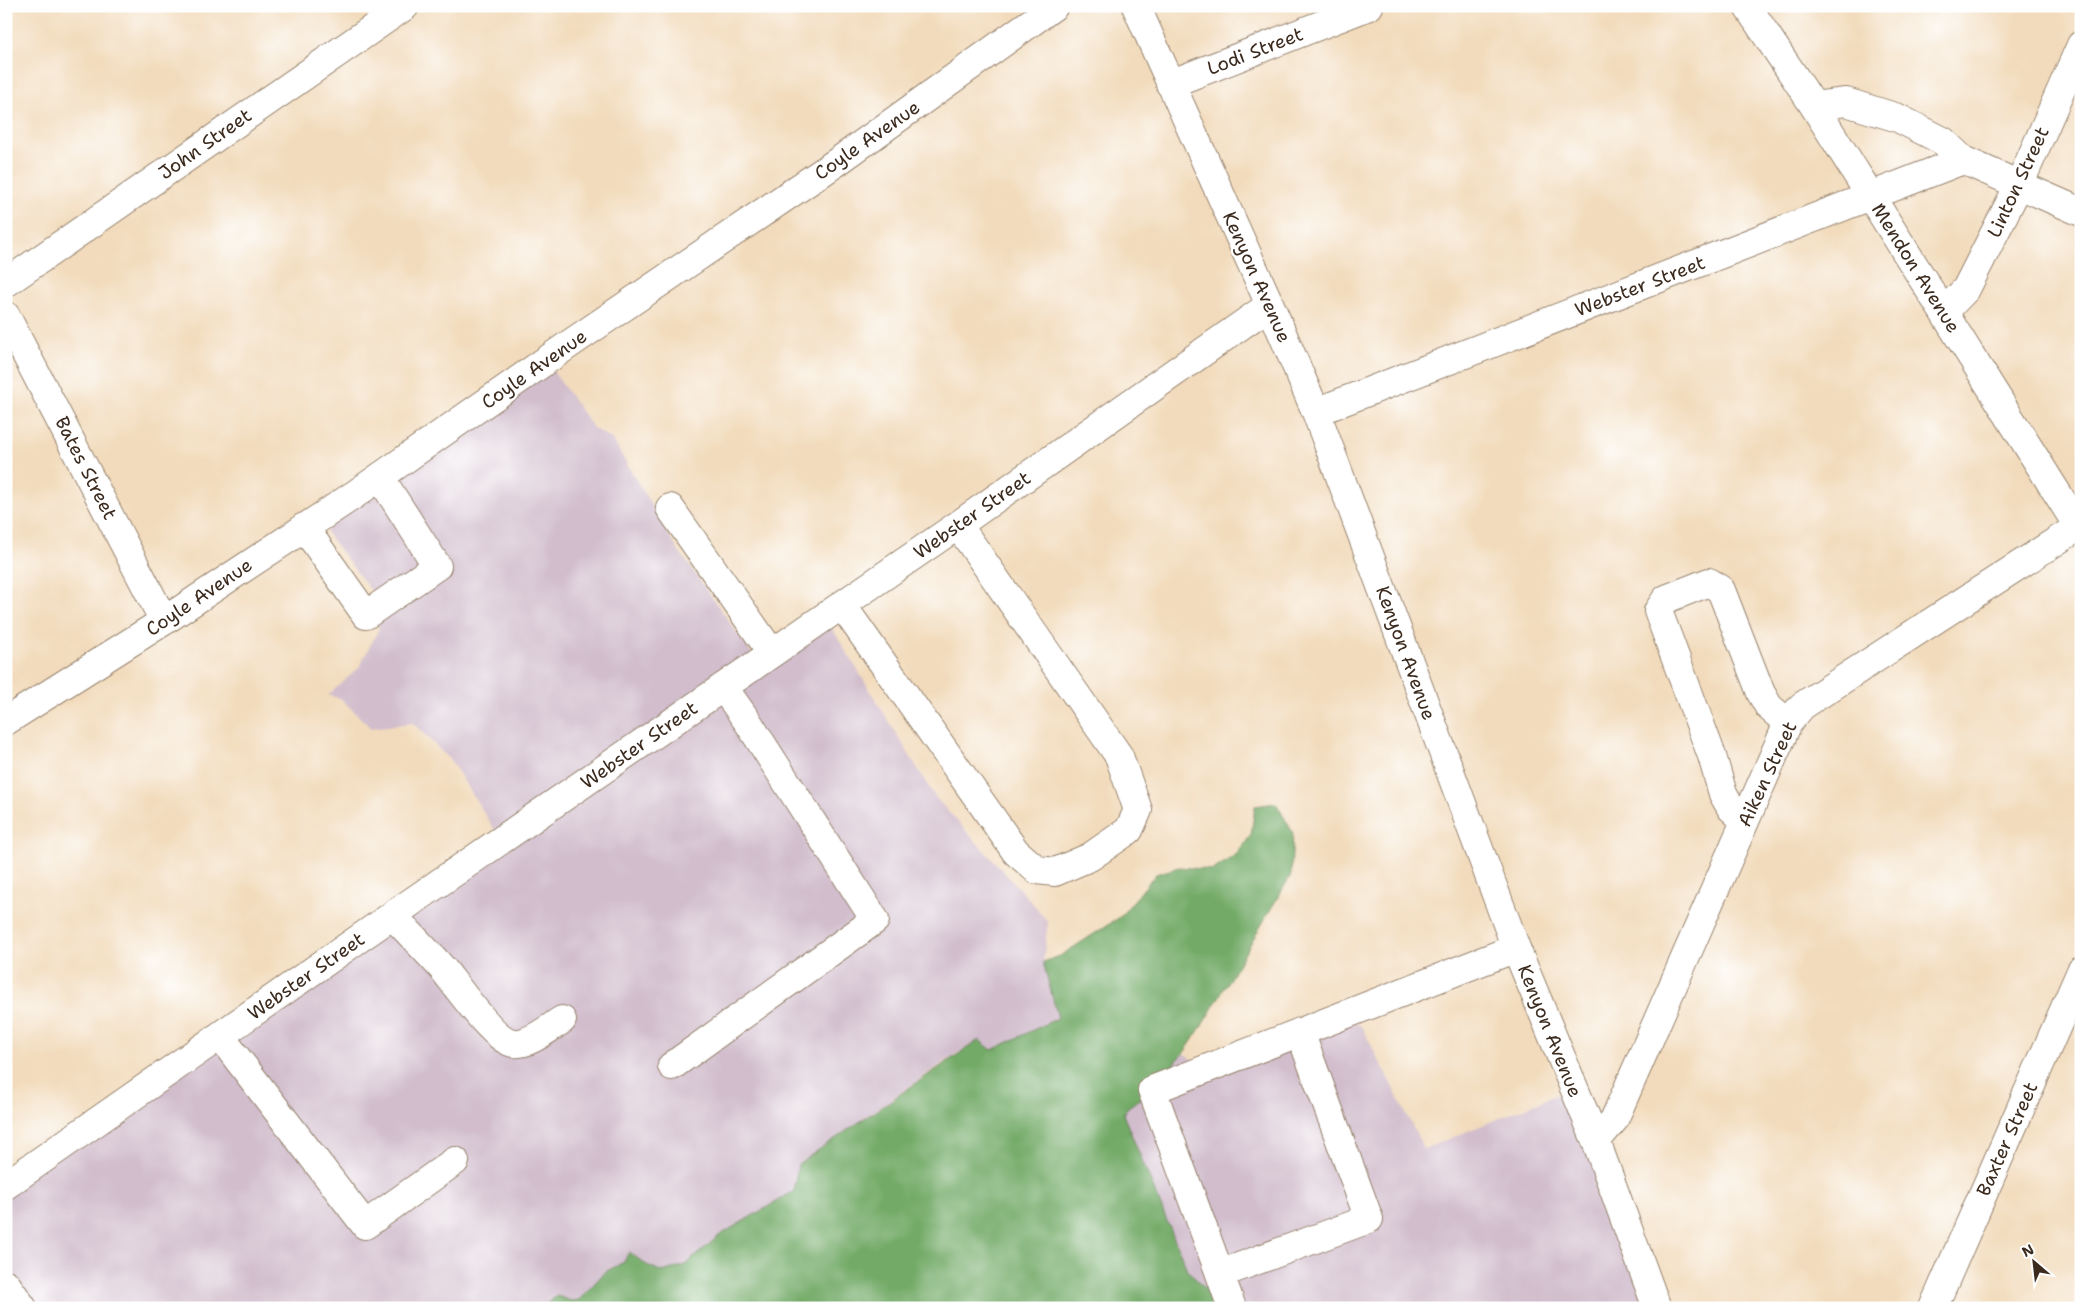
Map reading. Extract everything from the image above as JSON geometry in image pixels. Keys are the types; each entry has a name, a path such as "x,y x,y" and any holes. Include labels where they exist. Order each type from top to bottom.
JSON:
{"street":[{"name":"John Street","path":"6,283 405,6"},
{"name":"Coyle Avenue","path":"6,721 164,621 380,477 837,162 1054,6"},
{"name":"Kenyon Avenue","path":"1136,6 1270,304 1316,412 1516,948 1596,1141 1657,1308"},
{"name":"Lodi Street","path":"1170,84 1368,6"},
{"name":"Mendon Avenue","path":"1747,6 1814,106 2079,529"},
{"name":"Linton Street","path":"1944,312 1966,289 2019,185 2081,45"},
{"path":"1814,106 1846,102 1898,118 1943,141 1963,160 2081,212"},
{"name":"Webster Street","path":"1316,412 1963,160"},
{"name":"Webster Street","path":"6,1185 958,525 1270,304"},
{"name":"Bates Street","path":"6,316 164,621"},
{"path":"304,527 366,615 437,566 380,477"},
{"path":"670,508 772,653"},
{"path":"842,605 1016,852 1037,870 1055,872 1090,857 1129,830 1138,810 1118,756 958,525"},
{"name":"Aiken Street","path":"1596,1141 1614,1120 1788,723 1802,706 2079,529"},
{"path":"1746,821 1731,808 1723,794 1712,756 1658,611 1666,599 1709,582 1721,590 1761,693 1769,707 1788,723"},
{"path":"672,1066 874,920 753,730 723,687"},
{"path":"393,916 443,969 480,1016 504,1041 515,1044 526,1041 562,1020"},
{"path":"1232,1308 1152,1090 1516,948"},
{"name":"Baxter Street","path":"1932,1308 2081,971"},
{"path":"1220,1274 1369,1219 1300,1032"},
{"path":"220,1036 365,1225 454,1161"},
{"path":"6,1284 23,1308"}],"shaded area":[{"path":"550,367 594,429 612,439 676,547 758,662 829,623 935,797 1048,922 1043,962 1058,1018 992,1050 979,1040 949,1059 798,1164 794,1191 720,1235 685,1265 662,1272 645,1264 629,1252 624,1262 605,1272 579,1300 571,1301 557,1296 541,1308 6,1308 6,1191 503,843 451,761 413,723 371,728 341,699 328,695 359,668 379,628 371,591 326,532 330,521"},
{"path":"1353,1021 1362,1027 1424,1149 1573,1088 1655,1308 1222,1308 1186,1268 1123,1114 1128,1107 1150,1093 1151,1089 1184,1053 1206,1072"}],"green space":[{"path":"1276,803 1293,833 1291,875 1184,1053 1151,1089 1150,1093 1128,1107 1123,1114 1186,1267 1222,1308 541,1308 557,1296 571,1301 579,1300 605,1272 624,1262 629,1252 645,1264 662,1272 685,1265 720,1235 794,1191 798,1164 979,1040 992,1050 1058,1018 1043,962 1060,956 1120,917 1156,874 1179,867 1213,870 1237,854 1251,835 1255,806"}]}
